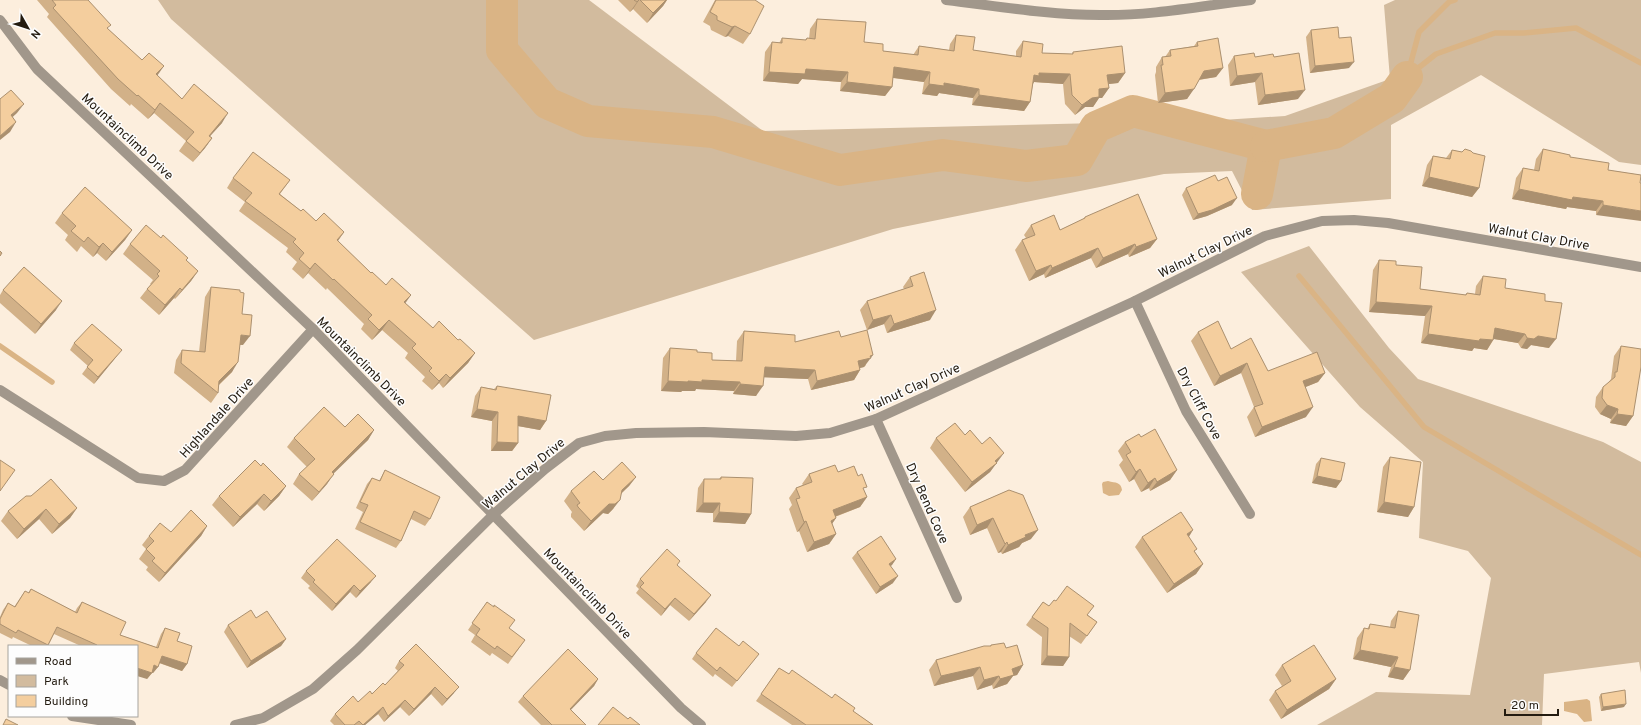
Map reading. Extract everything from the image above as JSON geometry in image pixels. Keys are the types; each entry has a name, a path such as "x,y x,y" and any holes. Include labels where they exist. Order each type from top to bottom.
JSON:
{"street":[{"path":"946,0 1024,10 1100,15 1180,10 1251,0"},
{"name":"Mountainclimb Drive","path":"0,20 37,69 313,329 681,708 701,725"},
{"name":"Walnut Clay Drive","path":"235,725 263,718 313,689 357,650 494,514 545,469 579,443 605,436 636,433 704,432 796,436 830,433 876,419 1134,301 1265,236 1322,221 1354,220 1388,223 1641,267"},
{"name":"Dry Cliff Cove","path":"1134,301 1186,411 1250,514"},
{"name":"Highlandale Drive","path":"0,390 138,478 164,481 185,470 313,329"},
{"name":"Dry Bend Cove","path":"876,419 957,598"},
{"path":"79,717 131,725"}],"green space":[{"path":"158,0 589,0 763,131 1222,120 1285,116 1390,79 1384,5 1395,0 1641,0 1641,165 1619,162 1481,75 1391,125 1391,199 1252,210 1232,171 1164,174 893,229 534,340 171,19"},
{"path":"1309,246 1389,348 1418,379 1603,442 1641,462 1641,673 1639,662 1544,674 1542,725 1317,725 1376,692 1470,695 1491,578 1468,551 1419,538 1423,462 1360,407 1241,272"}],"shaded area":[{"path":"1108,481 1118,483 1121,486 1122,490 1119,495 1109,496 1103,493 1102,484 1103,482"},
{"path":"1587,699 1590,701 1592,721 1584,722 1577,714 1564,711 1564,702"}],"building":[{"path":"52,0 88,0 111,25 107,28 142,60 149,53 164,66 156,74 182,99 194,84 228,113 209,136 212,138 200,153 186,141 194,132 160,103 155,110 118,79 53,8 56,5"},
{"path":"640,0 666,0 653,13"},
{"path":"716,0 755,0 764,6 750,34 735,26 732,27 717,20 717,16 710,12"},
{"path":"817,19 866,22 864,42 883,44 883,51 918,55 919,46 954,51 956,35 975,37 973,50 1021,57 1023,41 1043,44 1042,53 1073,54 1073,52 1122,46 1125,73 1107,75 1109,88 1099,89 1099,97 1092,98 1082,105 1072,95 1070,74 1039,73 1039,76 1034,75 1030,102 979,95 979,89 944,83 944,86 929,84 930,72 894,67 892,87 847,82 848,72 806,69 805,74 769,72 772,42 782,43 782,38 806,40 807,38 815,39"},
{"path":"1338,27 1339,38 1351,37 1354,62 1315,66 1311,30"},
{"path":"1218,38 1223,68 1204,71 1194,89 1165,93 1161,65 1163,65 1162,57 1171,56 1170,50 1198,46 1197,42"},
{"path":"1254,53 1255,57 1273,54 1274,57 1299,53 1305,90 1265,95 1262,73 1237,76 1234,56"},
{"path":"11,90 24,104 11,115 16,122 0,136 0,99"},
{"path":"1465,149 1485,156 1479,188 1429,177 1433,156 1450,159 1452,150 1462,152"},
{"path":"1543,149 1570,155 1570,157 1609,163 1608,170 1641,175 1641,211 1603,205 1603,201 1573,197 1572,200 1519,189 1523,168 1539,171"},
{"path":"253,152 290,180 279,194 301,211 303,209 316,221 324,213 344,232 337,240 371,273 372,272 386,285 392,278 411,295 404,302 433,328 439,321 458,340 460,339 475,353 450,378 446,374 439,381 429,371 432,368 412,348 416,344 389,320 379,330 368,319 372,315 334,279 333,280 315,263 310,269 299,259 304,253 293,242 296,239 245,201 252,193 233,178"},
{"path":"1215,175 1218,181 1227,177 1237,198 1212,210 1198,214 1186,188"},
{"path":"85,187 132,230 112,252 103,243 99,247 88,237 84,242 71,231 76,226 62,213"},
{"path":"1138,194 1157,239 1136,247 1135,244 1103,258 1098,248 1052,268 1051,265 1036,271 1022,240 1035,235 1031,225 1054,215 1060,230 1085,217"},
{"path":"146,225 161,238 163,235 188,258 186,260 198,271 182,290 180,288 165,305 147,289 159,276 157,274 160,271 130,244"},
{"path":"1379,260 1396,261 1396,265 1422,267 1420,289 1466,295 1467,293 1480,295 1483,276 1506,279 1505,288 1545,294 1545,301 1562,303 1556,339 1538,336 1534,339 1527,338 1525,334 1495,328 1493,340 1480,339 1479,341 1428,334 1432,306 1376,302"},
{"path":"24,267 62,301 41,324 3,290"},
{"path":"924,272 936,310 894,324 891,315 873,320 867,301 913,286 910,277"},
{"path":"211,287 240,290 240,292 244,293 242,314 252,315 250,336 241,335 238,362 219,381 218,393 181,363 182,350 205,352"},
{"path":"1218,321 1231,349 1251,338 1268,371 1317,352 1325,373 1303,381 1313,407 1262,427 1254,407 1263,404 1247,363 1220,376 1198,332"},
{"path":"92,324 122,350 98,377 87,367 93,360 74,343"},
{"path":"867,330 873,355 870,356 871,358 858,361 860,370 817,381 815,370 765,367 763,386 740,384 740,382 702,380 702,382 668,381 670,348 697,350 697,352 712,353 712,360 742,361 744,331 795,335 795,342 839,331 841,337"},
{"path":"1621,346 1641,349 1641,367 1633,416 1617,414 1618,409 1607,405 1602,398 1603,387 1615,377 1615,372 1617,372"},
{"path":"497,386 551,395 546,421 518,416 518,443 497,442 498,412 477,409 481,387 496,390"},
{"path":"324,407 345,427 358,414 374,430 332,472 334,474 319,492 299,474 315,459 294,438"},
{"path":"955,423 965,435 970,430 982,444 990,437 1004,453 995,461 997,463 972,482 936,438"},
{"path":"1155,429 1177,470 1157,482 1155,478 1148,483 1140,469 1136,472 1126,455 1131,452 1125,442 1139,434 1141,437"},
{"path":"1390,457 1421,462 1414,507 1384,502"},
{"path":"1321,458 1345,463 1341,481 1317,476"},
{"path":"0,460 15,470 0,491"},
{"path":"255,460 261,466 263,463 286,486 271,501 264,494 240,517 219,496"},
{"path":"622,462 636,477 622,490 620,500 615,504 609,504 591,521 578,507 577,505 580,503 571,491 594,471 603,480"},
{"path":"835,465 838,472 854,466 858,476 862,474 867,487 863,488 867,497 833,510 836,518 831,521 836,534 814,542 806,521 804,522 796,499 800,498 796,488 812,482 809,474"},
{"path":"385,470 440,497 430,519 414,511 401,541 360,522 368,505 360,502 372,478 380,481"},
{"path":"721,477 753,478 751,514 719,512 720,503 703,503 704,479 721,479"},
{"path":"51,479 77,508 59,524 46,509 24,529 8,511 26,496 31,496"},
{"path":"1009,490 1023,495 1038,530 1025,535 1026,537 1008,545 1007,542 1005,544 993,518 977,525 970,507"},
{"path":"191,510 207,526 165,573 152,561 155,558 146,549 154,541 149,536 160,523 171,532"},
{"path":"1181,512 1193,530 1187,534 1197,549 1194,551 1203,564 1174,584 1142,537"},
{"path":"881,536 896,559 889,564 898,576 880,587 857,552"},
{"path":"337,539 376,576 360,591 354,585 336,604 313,582 315,580 306,571"},
{"path":"667,549 680,561 677,565 711,595 694,614 675,598 665,609 640,587 644,583 640,579"},
{"path":"1067,586 1094,606 1087,615 1097,622 1087,636 1070,623 1069,657 1047,656 1048,628 1032,617 1043,602 1049,606 1054,600 1056,601"},
{"path":"31,589 77,613 82,602 126,622 120,635 158,648 165,628 180,633 177,641 192,646 187,664 162,656 158,667 154,665 152,673 138,668 138,645 97,645 57,627 48,645 18,630 16,633 0,624 0,619 8,603 15,607 25,591 29,593"},
{"path":"487,602 494,607 494,605 515,620 509,628 525,640 512,657 497,646 495,649 476,635 480,629 472,623"},
{"path":"251,610 256,618 267,611 286,639 251,661 228,625"},
{"path":"1398,611 1419,615 1410,670 1394,667 1398,657 1360,650 1364,628 1369,629 1370,624 1395,628"},
{"path":"716,628 739,646 743,641 759,654 737,681 720,667 717,671 696,653"},
{"path":"1004,643 1006,648 1017,645 1023,665 1012,669 1014,675 1000,679 999,676 984,680 980,667 941,676 936,660 984,646"},
{"path":"416,644 459,687 447,699 435,687 414,709 405,700 388,716 383,707 363,725 359,721 354,725 345,725 335,714 353,696 358,702 370,691 372,694 383,683 385,685 404,665 399,661"},
{"path":"1314,645 1336,679 1287,710 1275,691 1291,681 1282,665"},
{"path":"568,649 598,679 570,709 586,725 552,725 523,696"},
{"path":"779,668 789,674 792,670 832,698 835,694 855,708 853,711 873,725 806,725 761,694"},
{"path":"1625,690 1626,704 1603,707 1601,694"},
{"path":"613,707 628,719 630,717 640,725 598,725"},
{"path":"6,719 18,725 3,725"}],"waterway":[{"path":"502,0 502,50 547,103 588,121 713,132 840,170 943,155 1026,166 1077,160 1096,127 1133,111 1266,146 1257,194"},
{"path":"1407,77 1419,32 1449,2 1455,0"},
{"path":"1407,77 1436,54 1495,33 1524,33 1576,28 1641,63"},
{"path":"1266,146 1334,133 1392,98 1407,77"},
{"path":"1299,276 1424,427 1641,555"},
{"path":"0,346 52,382"}]}
